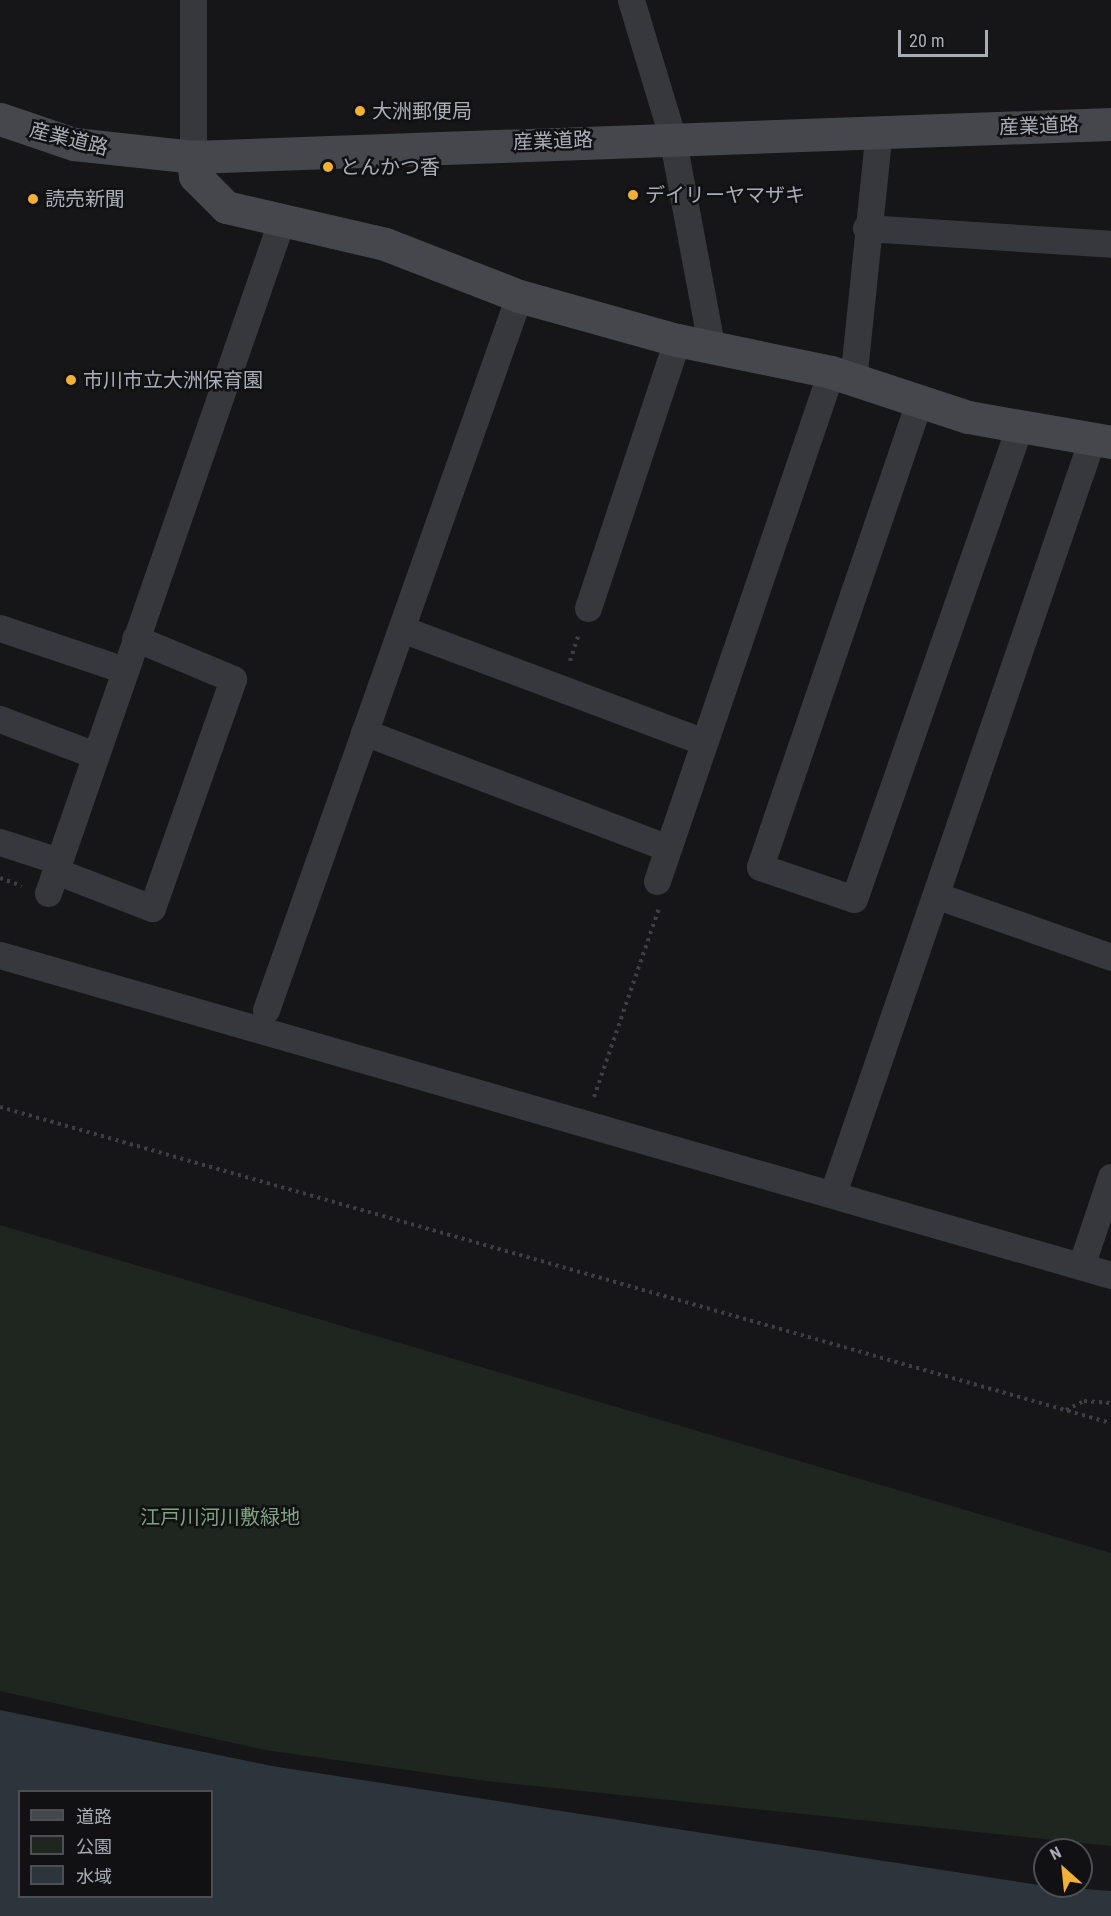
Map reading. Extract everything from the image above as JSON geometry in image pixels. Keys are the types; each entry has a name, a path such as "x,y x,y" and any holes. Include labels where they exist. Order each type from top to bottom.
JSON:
{"main road":[{"name":"産業道路","path":"0,119 74,144 193,157 672,136 1111,124"},
{"path":"193,157 195,176 226,207 385,244 519,296 677,340 711,344 842,376 919,402 1019,428 1101,441"}],"street":[{"path":"193,0 193,157"},
{"path":"632,2 672,136 711,344"},
{"path":"657,881 702,741 842,376 879,131"},
{"path":"54,875 282,219"},
{"path":"866,228 1111,244"},
{"path":"266,1010 519,296"},
{"path":"588,608 677,340"},
{"path":"919,402 760,867 854,899 1019,428"},
{"path":"832,1193 1101,441"},
{"path":"0,628 124,670"},
{"path":"402,629 702,741"},
{"path":"0,842 54,875 152,908 233,679 135,638"},
{"path":"0,720 95,755"},
{"path":"364,732 668,848"},
{"path":"938,897 1111,957"},
{"path":"0,955 1111,1275"},
{"path":"1081,1266 1111,1177"}],"path":[{"path":"560,689 588,608"},
{"path":"585,1123 666,885 657,881"},
{"path":"0,1107 1111,1423"},
{"path":"1066,1410 1084,1401 1111,1403"}],"green space":[{"name":"江戸川河川敷緑地","path":"0,1225 1111,1553 1111,1846 1093,1844 1093,1838 1034,1838 486,1781 265,1750 0,1691"}],"water":[{"path":"0,1710 272,1766 1033,1884 1033,1898 1093,1898 1093,1890 1111,1891 1111,1916 0,1916"}],"place":[{"name":"大洲郵便局","path":"360,111"},
{"name":"とんかつ香","path":"328,167"},
{"name":"デイリーヤマザキ","path":"633,195"},
{"name":"読売新聞","path":"33,199"},
{"name":"市川市立大洲保育園","path":"71,380"}]}
